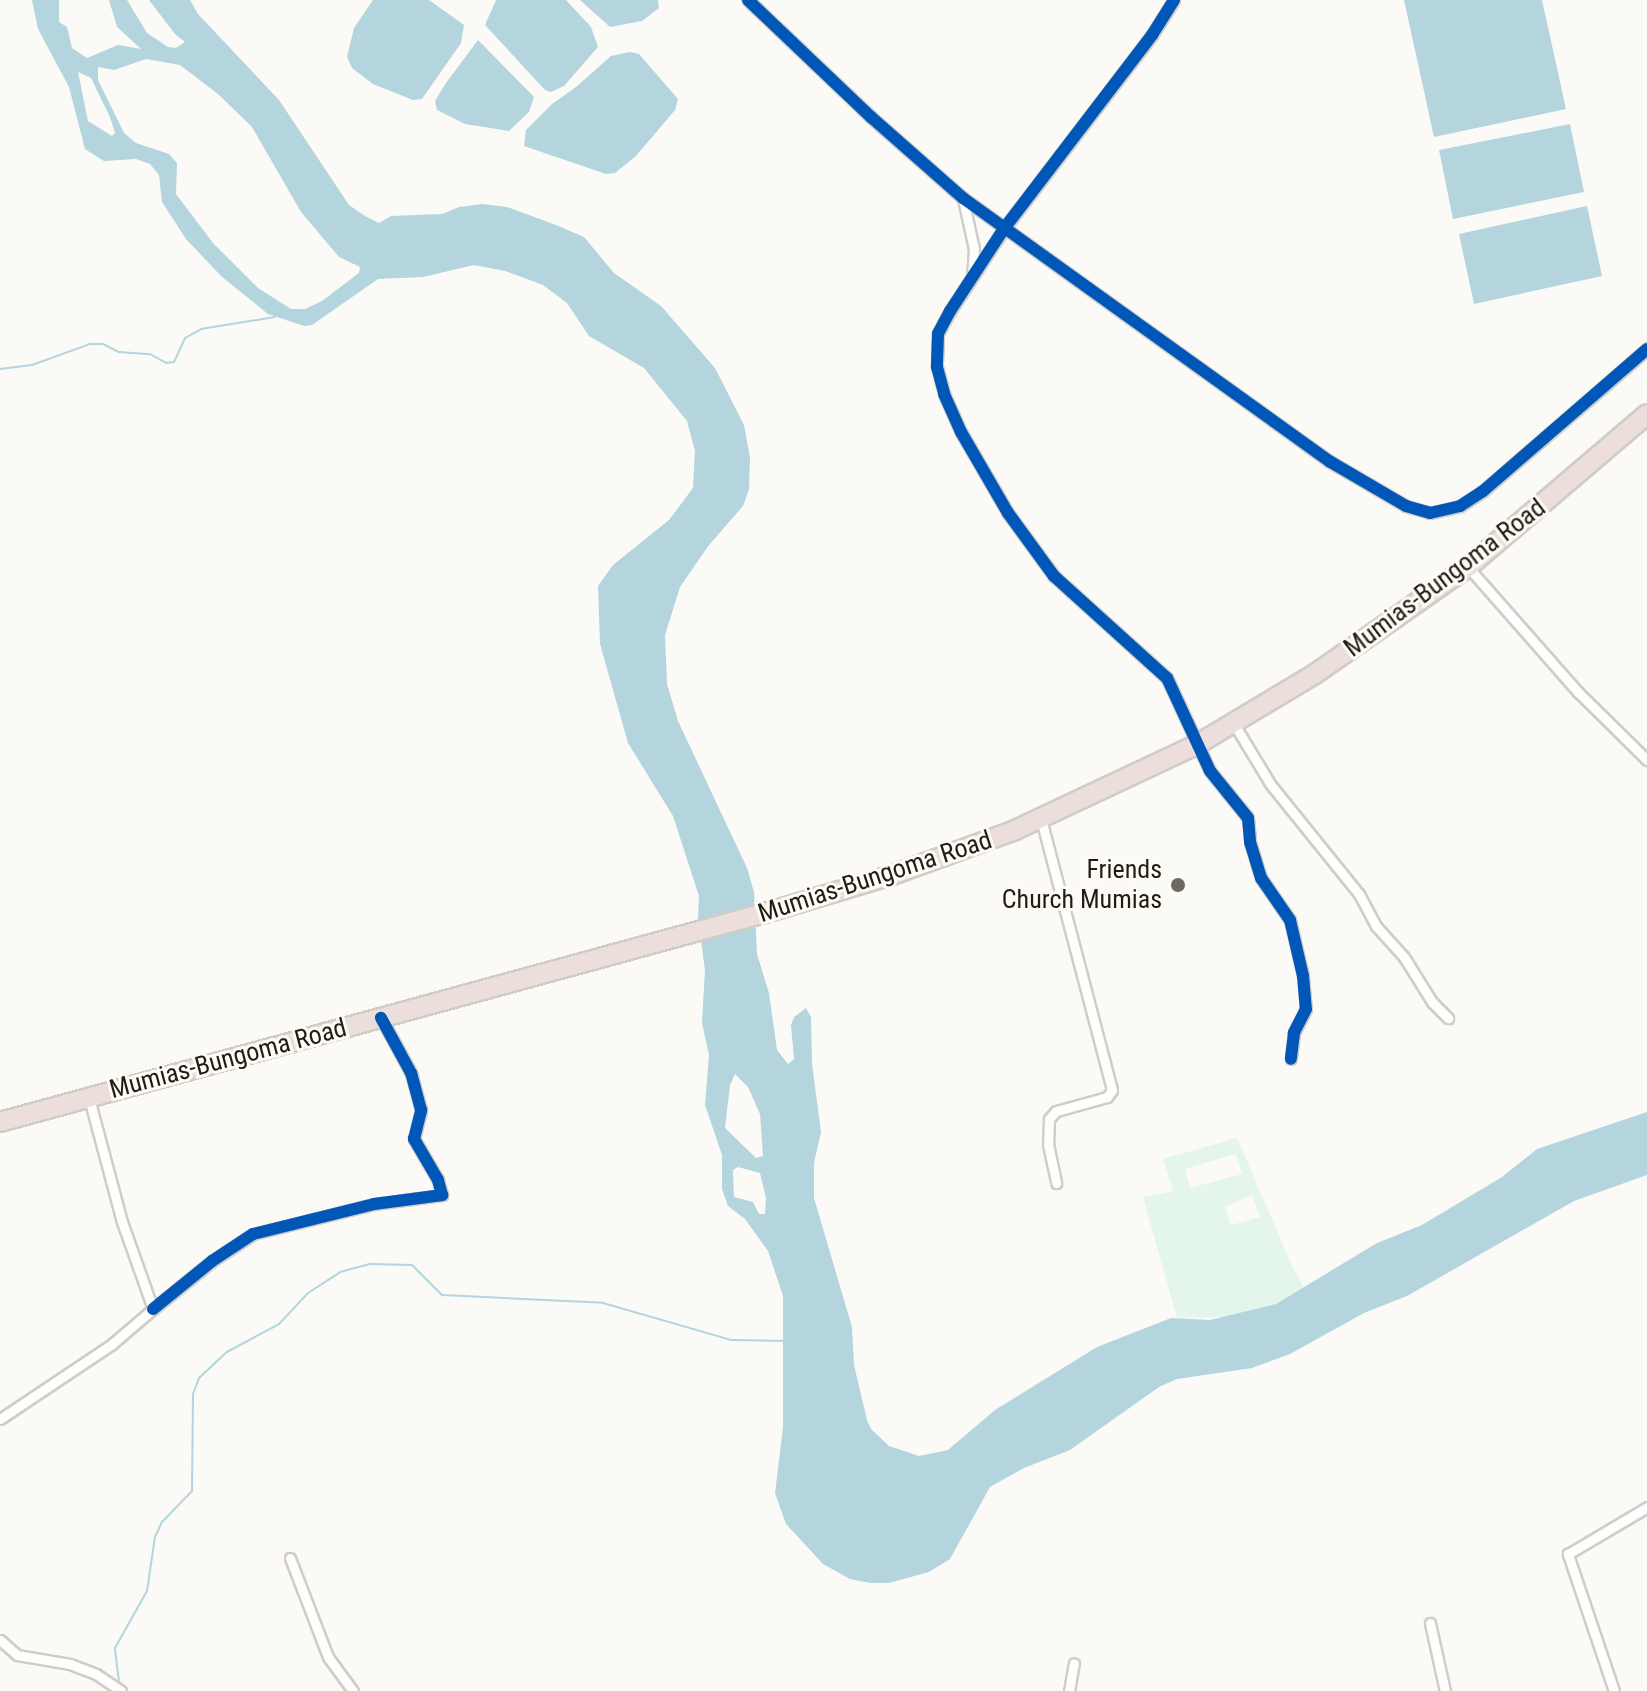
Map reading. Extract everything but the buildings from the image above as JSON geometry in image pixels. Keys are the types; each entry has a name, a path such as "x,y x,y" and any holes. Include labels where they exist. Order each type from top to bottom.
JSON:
{"highway":[{"name":"Mumias-Bungoma Road","path":"0,1122 772,911 944,858 1041,819 1198,744 1315,674 1468,567 1647,414"}],"street":[{"path":"748,0 871,117 963,198 1329,461 1382,494 1430,513 1460,506 1483,491 1647,349"},
{"path":"1174,0 1152,35 1005,227 938,334 935,351 944,394 961,432 1008,513 1054,576 1167,678 1214,778 1229,791 1248,818 1250,842 1264,887 1282,904 1294,931 1307,997 1293,1039 1291,1059"},
{"path":"963,198 974,249 971,278"},
{"path":"1468,567 1578,692 1647,760"},
{"path":"1234,724 1271,785 1359,894 1376,926 1404,957 1432,1002 1448,1018"},
{"path":"1041,819 1112,1090 1107,1097 1056,1111 1049,1119 1048,1144 1056,1183"},
{"path":"0,1419 112,1344 212,1261 253,1234 374,1204 442,1195 438,1180 414,1139 421,1110 411,1073 381,1018"},
{"path":"89,1098 122,1222 153,1309"},
{"path":"1614,1691 1567,1557 1573,1548 1647,1507"},
{"path":"290,1558 328,1657 353,1691"},
{"path":"1430,1623 1445,1691"},
{"path":"0,1640 17,1655 70,1664 96,1674 121,1691"},
{"path":"1069,1691 1074,1663"}],"green space":[{"path":"1237,1138 1304,1288 1276,1304 1228,1317 1177,1318 1143,1197 1173,1191 1163,1159","holes":["1236,1155 1242,1174 1190,1188 1185,1169","1252,1195 1260,1217 1231,1225 1225,1207"]}],"water":[{"path":"32,0 59,0 59,22 67,27 72,48 87,58 118,45 141,49 117,27 109,0 127,0 147,33 168,47 176,48 185,42 149,0 190,0 198,14 279,100 349,205 379,223 391,216 442,214 459,207 482,204 507,207 584,237 614,273 661,306 715,368 744,425 750,458 749,489 743,506 709,545 680,587 665,635 667,684 678,721 747,868 754,892 757,954 769,993 777,1050 788,1064 794,1059 791,1025 794,1017 806,1008 811,1017 812,1064 821,1132 814,1163 814,1198 852,1327 854,1365 867,1420 871,1429 889,1446 919,1456 948,1450 995,1410 1097,1347 1171,1318 1210,1320 1276,1304 1377,1243 1422,1225 1502,1177 1537,1149 1647,1112 1647,1175 1574,1201 1407,1296 1364,1313 1290,1354 1252,1368 1177,1379 1159,1387 1070,1450 1024,1468 990,1487 950,1559 929,1572 889,1583 870,1583 850,1579 823,1564 786,1524 775,1493 783,1427 783,1296 768,1251 745,1219 728,1206 722,1189 722,1155 705,1105 709,1055 702,1023 705,970 698,918 699,896 673,816 628,743 600,644 598,586 613,565 669,520 693,488 695,451 687,421 644,368 589,336 567,303 543,285 505,271 474,265 423,277 378,279 312,325 304,326 268,314 221,276 186,239 162,202 159,175 150,164 136,159 104,161 85,149 69,87 38,29","holes":["146,59 180,65 218,94 252,127 301,212 339,257 360,267 359,273 322,301 305,309 291,309 258,288 213,243 176,194 177,163 169,154 136,143 124,133 98,80 98,67 114,70","78,72 91,78 115,133 112,136 88,121","735,1074 748,1087 760,1114 763,1156 756,1158 725,1128 730,1085","738,1167 760,1173 766,1198 765,1214 759,1214 753,1202 734,1197 733,1170"]},
{"path":"373,0 429,0 464,25 461,43 422,99 413,100 373,84 352,68 347,57 354,28"},
{"path":"496,0 566,0 591,27 598,47 564,86 551,92 545,90 485,25"},
{"path":"580,0 658,0 659,8 642,21 610,27"},
{"path":"1404,0 1542,0 1566,109 1434,137"},
{"path":"478,40 534,97 529,112 509,131 465,124 437,110 435,101"},
{"path":"630,52 639,54 678,99 675,110 636,156 615,173 606,174 524,146 526,130 552,104 611,56"},
{"path":"1570,124 1584,192 1453,219 1439,150"},
{"path":"1587,206 1602,276 1474,304 1459,234"}],"waterway":[{"path":"0,369 32,365 90,344 103,344 119,352 150,354 166,363 174,362 185,338 201,329 275,317"},
{"path":"119,1682 115,1648 147,1591 155,1537 162,1522 192,1491 193,1394 199,1378 227,1352 279,1324 308,1293 340,1272 370,1264 412,1265 442,1295 603,1303 731,1340 786,1341"}],"cycle path":[{"path":"748,0 871,117 963,198 1329,461 1406,506 1430,513 1460,506 1483,491 1647,349"},
{"path":"1174,0 1152,35 1005,227 950,311 938,334 937,367 944,394 961,432 1008,513 1054,576 1167,678 1210,771 1248,818 1250,842 1261,878 1290,920 1303,976 1306,1009 1294,1033 1291,1059"},
{"path":"153,1309 212,1261 253,1234 374,1204 442,1195 438,1180 414,1139 421,1110 411,1073 381,1018"}],"place":[{"name":"Friends Church Mumias","path":"1178,885"}]}
